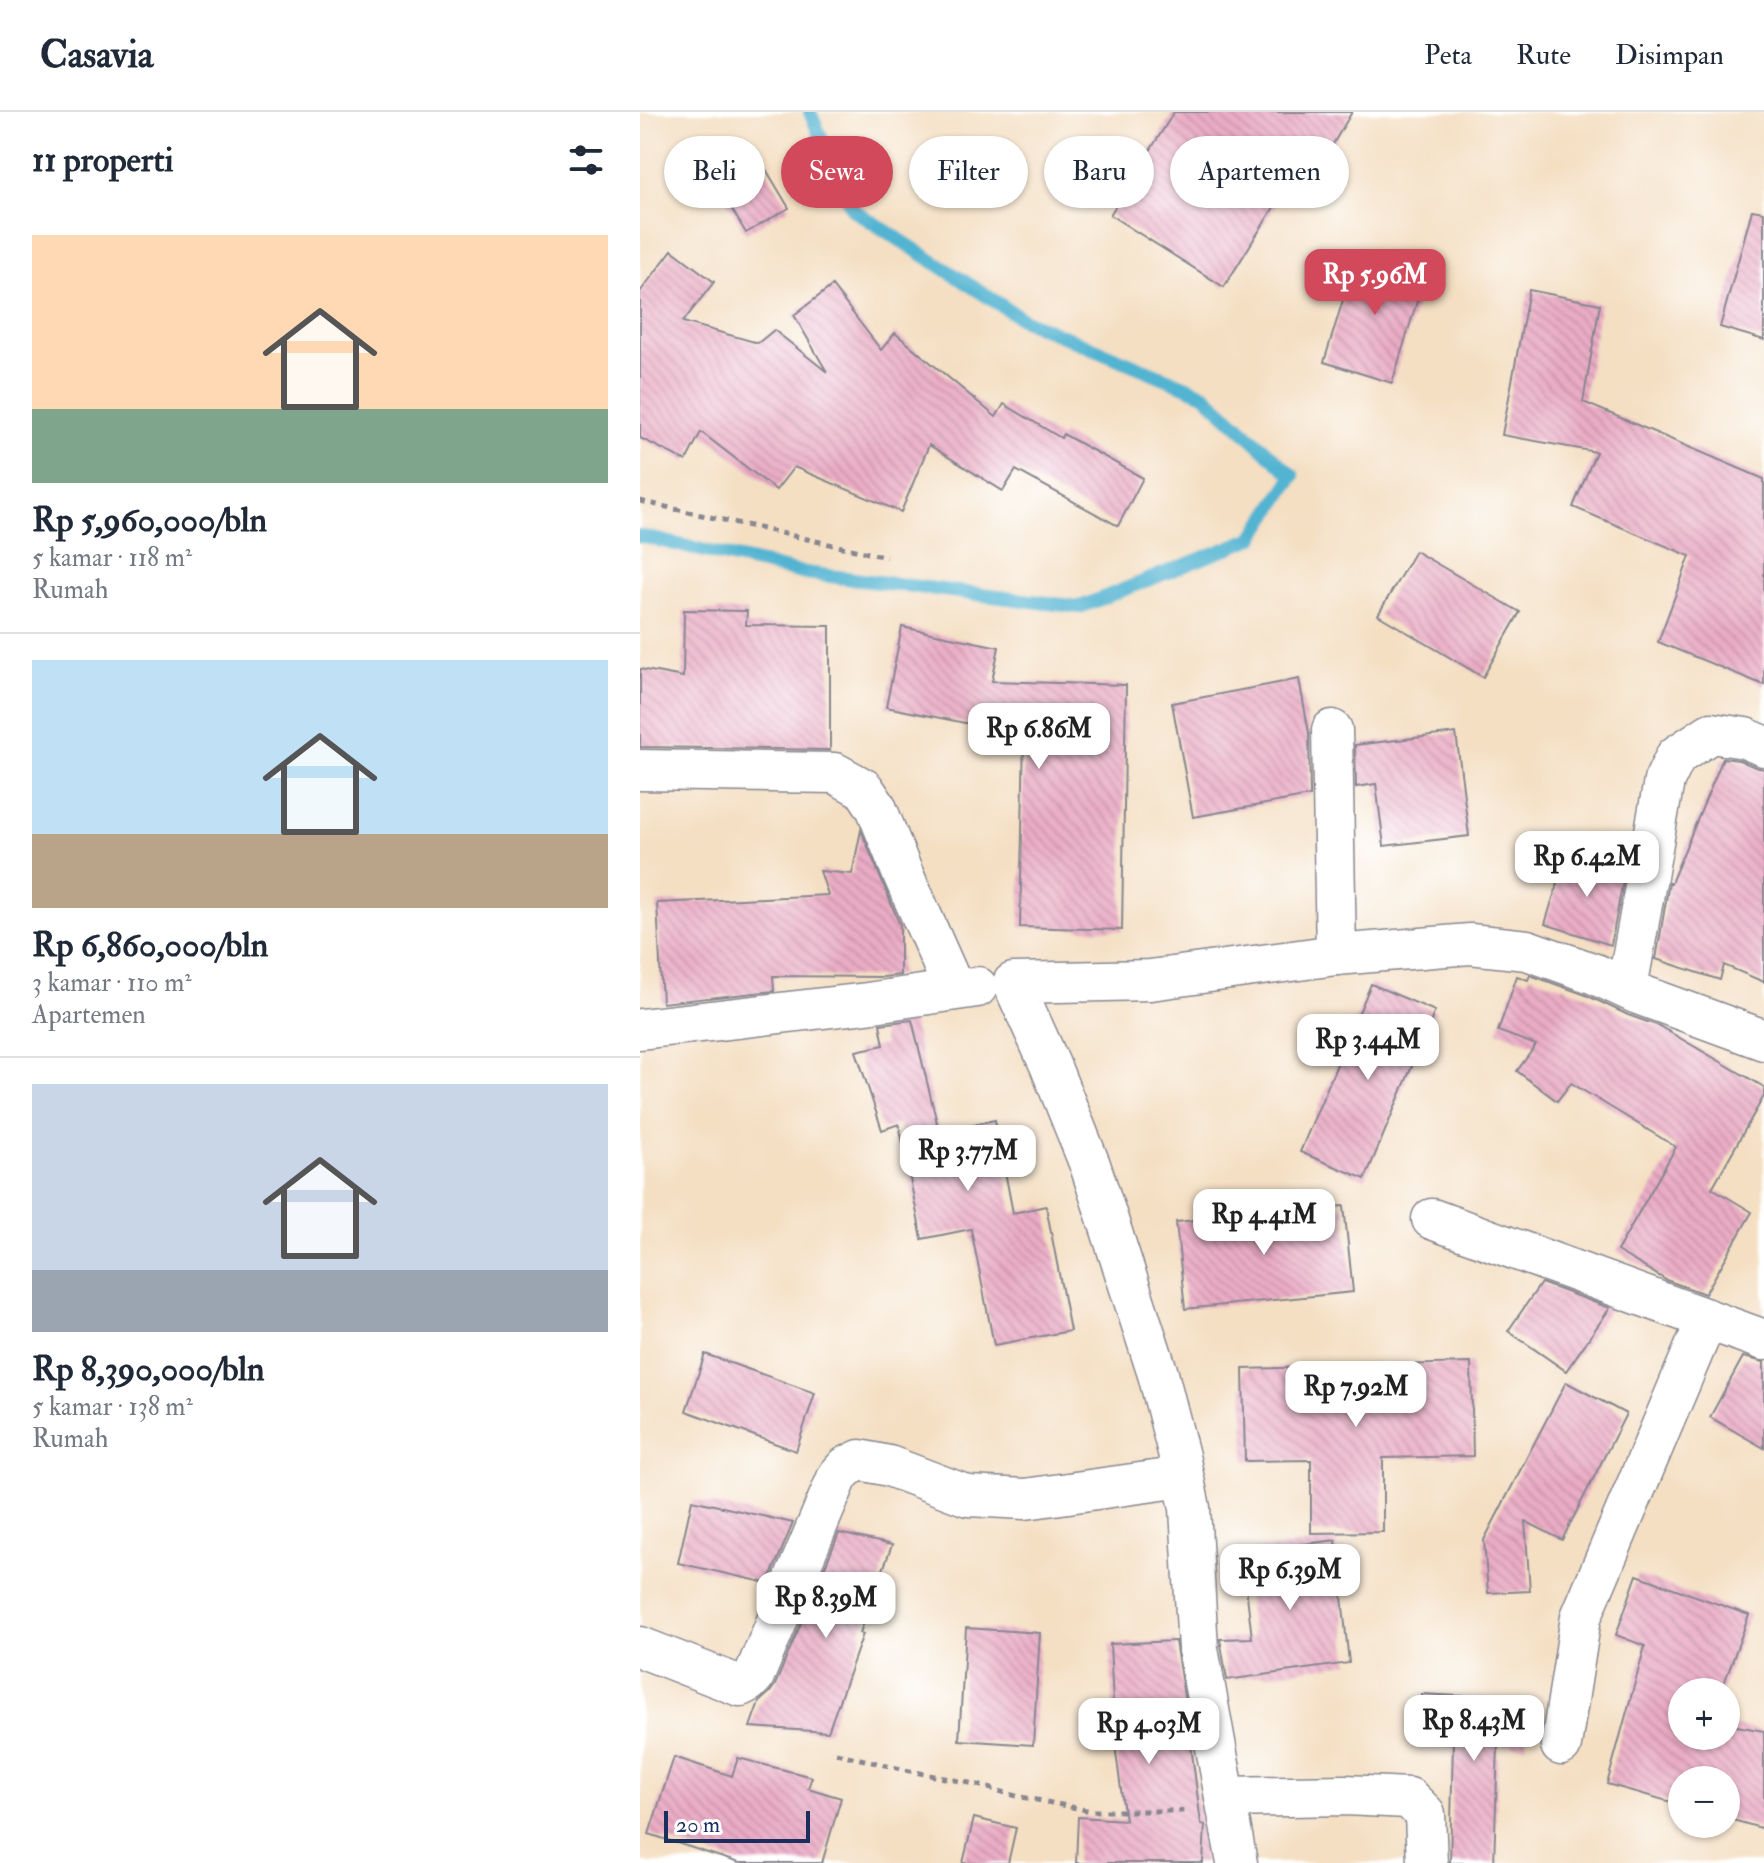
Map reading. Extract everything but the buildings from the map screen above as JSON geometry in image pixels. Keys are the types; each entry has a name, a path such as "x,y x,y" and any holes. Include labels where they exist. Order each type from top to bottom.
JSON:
{"street":[{"path":"1332,730 1336,955"},
{"path":"1627,988 1664,781 1676,756 1711,733 1745,738 1764,746"},
{"path":"640,770 835,773 864,789 876,807 954,989"},
{"path":"640,1029 867,1003 954,989 1013,983 1150,980 1336,955 1470,944 1527,950 1764,1040"},
{"path":"1013,983 1090,1165 1158,1374 1190,1508 1198,1649 1237,1863"},
{"path":"1432,1219 1764,1340"},
{"path":"1561,1745 1581,1617 1707,1319"},
{"path":"640,1647 740,1686 748,1682 754,1676 838,1476 846,1467 860,1460 889,1466 968,1496 1010,1499 1183,1477"},
{"path":"1226,1804 1345,1795 1409,1798 1425,1814 1427,1863"}],"path":[{"path":"640,501 886,557"},
{"path":"836,1753 1091,1811 1226,1804"}],"waterway":[{"path":"640,536 797,572 1080,607 1253,538 1293,476 1204,394 1024,320 852,209 810,112"}]}
